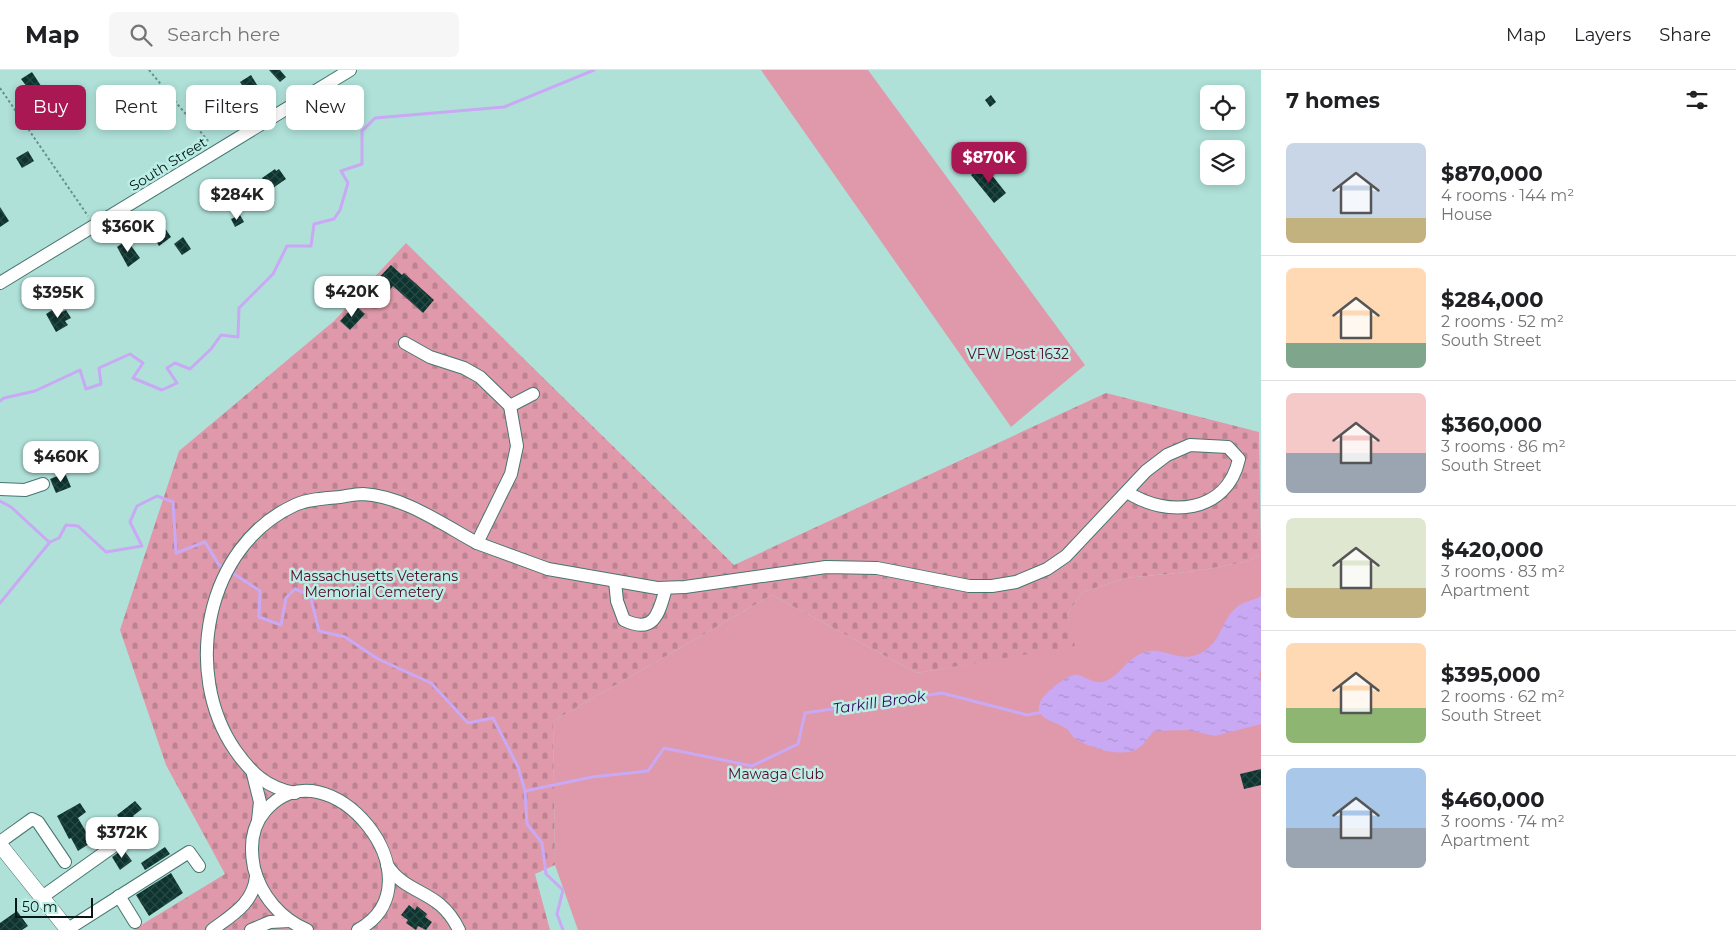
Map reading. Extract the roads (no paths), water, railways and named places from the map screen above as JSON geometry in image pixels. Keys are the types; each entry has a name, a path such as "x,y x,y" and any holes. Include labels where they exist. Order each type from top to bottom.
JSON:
{"main road":[{"path":"0,843 68,930"}],"street":[{"name":"South Street","path":"0,283 350,70"},
{"path":"405,343 430,357 464,368 480,377 510,406 517,446 511,474 477,543"},
{"path":"510,406 533,394"},
{"path":"212,930 245,904 253,892 256,876 252,844 258,822 260,802 253,774 223,729 217,716 207,677 208,628 214,604 228,570 238,553 262,525 296,505 327,498 363,494 395,501 477,543 548,569 666,588 826,567 876,568 969,586 992,586 1016,582 1048,569 1066,556 1146,471 1167,455 1190,445 1228,447 1239,460 1234,476 1211,499 1195,507 1180,509 1163,507 1145,503 1127,492"},
{"path":"0,489 25,490 43,484"},
{"path":"615,580 617,601 624,620 635,625 648,624 659,615 666,588"},
{"path":"253,774 270,786 294,793 312,792 324,794 353,810 373,831 380,844 387,865 388,888 384,905 374,919 358,930"},
{"path":"258,822 273,803 294,793"},
{"path":"0,843 32,819 38,822 65,862"},
{"path":"42,898 118,843"},
{"path":"68,930 189,852 199,866"},
{"path":"387,865 402,883 424,892 442,904 459,930"},
{"path":"256,876 270,902 290,921 305,929"},
{"path":"119,896 135,922"},
{"path":"251,930 270,922 290,921"}],"water":[{"path":"1261,596 1261,669 1259,674 1261,682 1261,724 1215,736 1188,730 1154,731 1138,749 1121,753 1098,749 1083,743 1075,739 1067,729 1040,713 1039,708 1042,699 1056,685 1068,677 1078,675 1096,682 1103,682 1114,676 1133,658 1145,652 1158,651 1186,657 1201,653 1213,643 1231,613 1237,607"}],"waterway":[{"path":"0,401 4,398 35,391 80,370 86,389 101,384 99,368 130,354 143,363 133,378 162,390 177,383 167,368 175,363 190,369 211,349 221,335 238,337 239,308 273,274 287,246 311,246 314,224 334,219 340,210 348,183 341,171 362,164 362,131 375,118 504,107 594,70"},
{"path":"0,603 50,542 59,538 66,525 78,526 106,552 142,546 130,522 137,506 157,496 173,502 176,553 205,542 219,565 226,569"},
{"path":"0,501 11,507 49,542"},
{"path":"231,572 260,591 259,617 281,625 286,598 295,589 310,595 319,631 345,637 378,659 431,683 468,723 493,718 518,767 525,791 527,824 542,843 546,874 563,890 557,914 563,930"},
{"name":"Tarkill Brook","path":"525,791 592,777 648,771 664,748 752,766 798,744 805,713 942,693 1027,715 1043,712"}],"park label":[{"name":"VFW Post 1632","path":"1018,354"},
{"name":"Massachusetts Veterans Memorial Cemetery","path":"374,584"},
{"name":"Mawaga Club","path":"776,774"}]}
